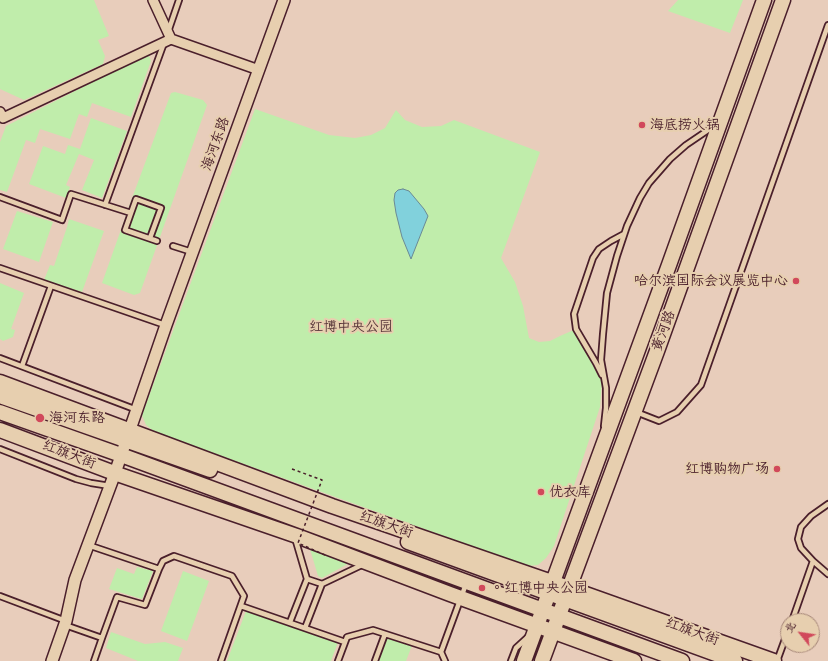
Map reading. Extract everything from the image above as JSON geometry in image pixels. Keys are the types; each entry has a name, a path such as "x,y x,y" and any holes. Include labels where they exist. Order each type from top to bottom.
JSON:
{"main road":[{"name":"黄河路","path":"524,661 537,621 603,445 764,0"},
{"name":"黄河路","path":"542,661 783,0"},
{"name":"红旗大街","path":"0,382 128,436"},
{"name":"红旗大街","path":"0,396 128,436 332,506 567,594 776,661"},
{"name":"红旗大街","path":"0,412 117,470 369,560 463,591"},
{"name":"红旗大街","path":"0,430 463,591 537,621 553,631 634,661"},
{"name":"红旗大街","path":"567,594 735,661"},
{"name":"红旗大街","path":"537,621 559,616 682,661"}],"street":[{"path":"153,0 168,38"},
{"name":"海河东路","path":"52,661 65,623 75,580 117,470 166,325 284,0"},
{"path":"1,118 168,38 259,70"}],"lane":[{"path":"105,205 168,38 179,0"},
{"path":"634,411 659,421 677,412 701,385 828,25"},
{"path":"603,445 606,388 601,360 603,334 608,293 624,234 640,198 649,183 670,159 686,145 720,122"},
{"path":"0,197 62,220 71,194 131,213"},
{"path":"150,238 161,208 136,199 125,230 157,241"},
{"path":"605,382 596,363 576,330 574,314 593,258 599,249 624,234"},
{"path":"173,246 192,253"},
{"path":"0,268 166,325"},
{"path":"22,366 51,286"},
{"path":"0,358 137,410"},
{"path":"0,449 76,479 91,483 117,470"},
{"path":"205,499 293,533 307,579 290,622"},
{"path":"828,504 811,516 801,528 798,539 801,548 828,574"},
{"path":"88,546 159,569"},
{"path":"94,661 117,597 145,605 162,561 174,556 232,576 244,596 221,661"},
{"path":"304,628 322,584 369,560"},
{"path":"795,613 813,561"},
{"path":"307,579 322,584"},
{"path":"441,652 463,591"},
{"path":"0,596 102,638"},
{"path":"240,606 345,642"},
{"path":"511,661 516,648 537,621"},
{"path":"338,661 347,637 373,630 441,652 446,661"},
{"path":"375,661 385,634"},
{"path":"776,661 780,651"}],"path":[{"path":"292,470 322,480 298,543 325,555"}],"green space":[{"path":"0,0 94,0 109,36 98,40 105,56 103,64 24,100 0,89"},
{"path":"678,0 743,0 730,33 668,11"},
{"path":"144,56 149,56 151,61 131,117 92,103 87,117 79,114 70,139 40,129 35,143 26,140 7,192 0,190 0,142 6,126"},
{"path":"175,92 203,100 207,105 140,293 134,295 102,283 171,93"},
{"name":"红博中央公园","path":"255,109 329,135 355,138 371,135 385,128 396,110 405,120 422,127 441,126 454,120 540,152 501,258 515,282 523,306 529,338 539,342 550,341 576,329 596,363 602,381 600,407 554,546 546,558 538,565 527,566 155,432 146,425 142,415"},
{"path":"91,118 127,131 102,198 82,190 94,160 79,154 66,185 70,187 66,198 29,184 43,146 65,154 68,145 80,149"},
{"path":"17,211 53,222 39,262 3,249"},
{"path":"69,219 104,231 82,292 44,280 50,265 54,266"},
{"path":"0,283 24,293 11,329 15,330 13,337 3,341 0,339"},
{"path":"307,539 357,559 322,578 318,576"},
{"path":"137,567 153,571 142,599 109,589 117,568 134,574"},
{"path":"183,571 209,581 187,641 161,631"},
{"path":"246,611 338,642 331,661 227,661"},
{"path":"111,632 145,644 165,642 183,648 178,661 138,661 106,648"},
{"path":"385,634 413,643 406,661 375,661"}],"water":[{"path":"403,189 409,191 428,216 411,259 402,237 394,200 395,193 398,190"}],"place":[{"name":"海底捞火锅","path":"642,125"},
{"name":"哈尔滨国际会议展览中心","path":"796,281"},
{"name":"海河东路","path":"40,418"},
{"name":"红博购物广场","path":"777,469"},
{"name":"优衣库","path":"541,492"},
{"name":"。红博中央公园","path":"482,588"}]}
